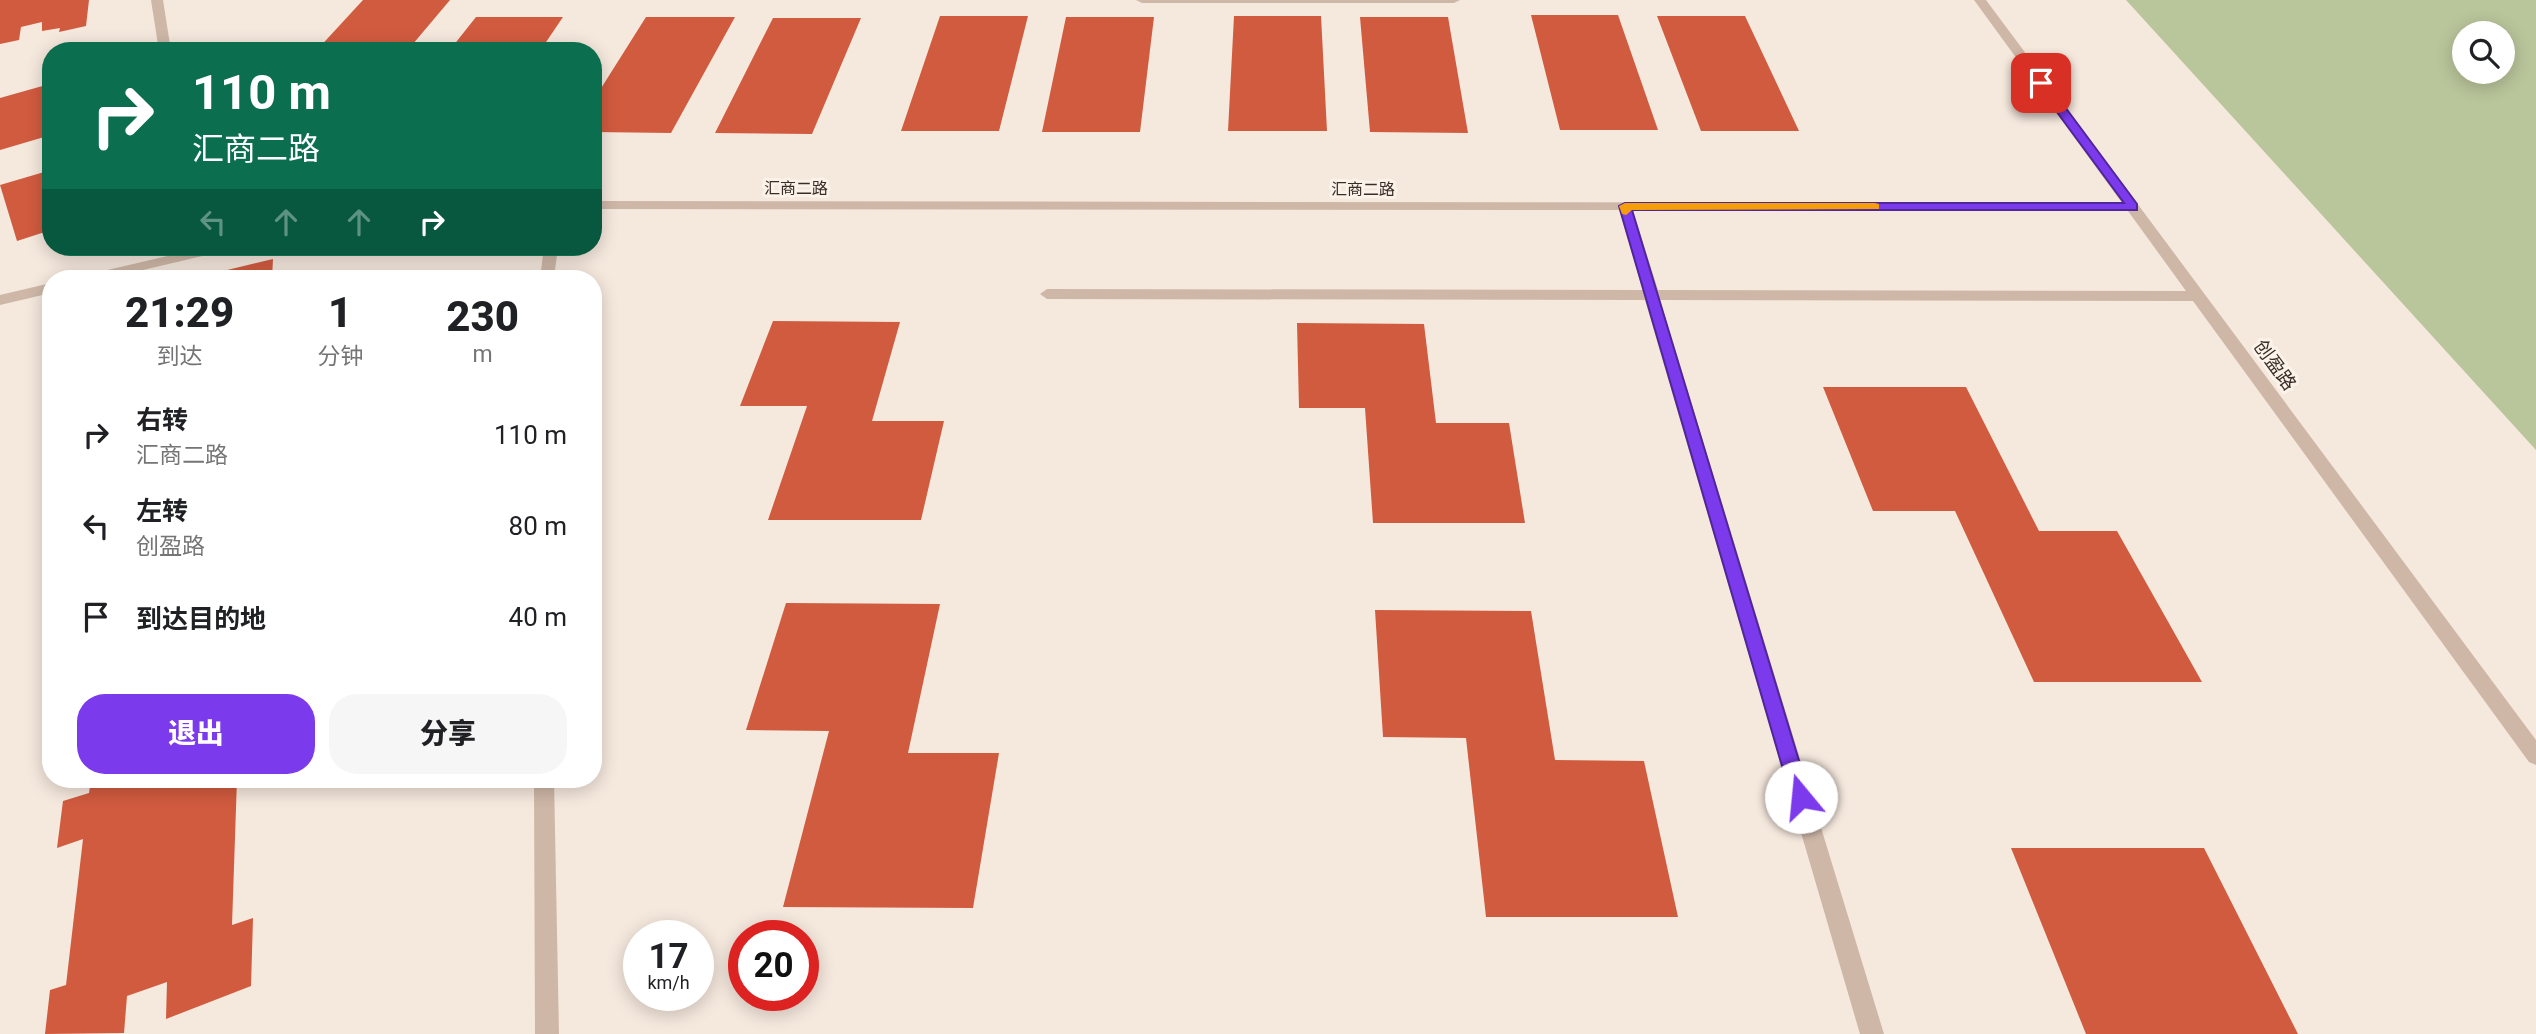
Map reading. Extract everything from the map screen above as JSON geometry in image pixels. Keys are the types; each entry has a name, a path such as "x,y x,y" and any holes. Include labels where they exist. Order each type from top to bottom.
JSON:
{"street":[{"path":"157,0 164,42"},
{"path":"1142,0 1454,0"},
{"name":"创盈路","path":"1980,0 2536,756"},
{"name":"汇商二路","path":"602,205 2133,207"},
{"path":"1625,206 1872,1034"},
{"path":"125,270 185,256"},
{"path":"0,300 42,290"},
{"path":"1047,294 2198,296"},
{"path":"544,788 547,1034"}],"green space":[{"path":"2126,0 2536,0 2536,450"}],"building":[{"path":"0,0 89,0 86,26 59,32 60,28 42,31 42,22 21,27 19,40 0,44"},
{"path":"363,0 450,0 415,42 324,42"},
{"path":"1531,15 1618,15 1658,130 1560,130"},
{"path":"940,16 1028,16 999,131 901,131"},
{"path":"1234,16 1321,16 1327,131 1228,131"},
{"path":"1657,16 1745,16 1799,131 1701,131"},
{"path":"476,17 563,17 546,42 456,42"},
{"path":"646,17 735,17 671,133 602,132 602,87"},
{"path":"1066,17 1154,17 1140,132 1042,132"},
{"path":"1360,17 1448,17 1468,133 1370,132"},
{"path":"773,18 861,18 812,134 715,133"},
{"path":"42,86 42,138 0,150 0,98"},
{"path":"42,173 42,233 17,241 0,185"},
{"path":"273,259 272,270 227,270"},
{"path":"773,321 900,322 872,421 944,421 921,520 768,520 807,406 740,406"},
{"path":"1297,323 1424,324 1436,423 1509,423 1525,523 1373,523 1365,408 1299,408"},
{"path":"1823,387 1966,387 2039,531 2117,531 2202,682 2034,682 1955,511 1873,511"},
{"path":"786,603 940,604 908,753 999,753 973,908 783,907 829,731 746,730"},
{"path":"1375,610 1531,611 1555,760 1644,761 1678,917 1486,917 1466,738 1383,737"},
{"path":"90,788 237,788 232,925 253,918 251,986 166,1019 167,982 127,996 124,1033 45,1034 50,990 66,985 83,839 57,848 63,801 89,793"},
{"path":"2011,848 2204,848 2298,1034 2086,1034"}],"slow traffic":[{"path":"1626,212 1625,206 1875,207"}],"route":[{"path":"1801,797 1625,206 2133,207 2041,83"}]}
